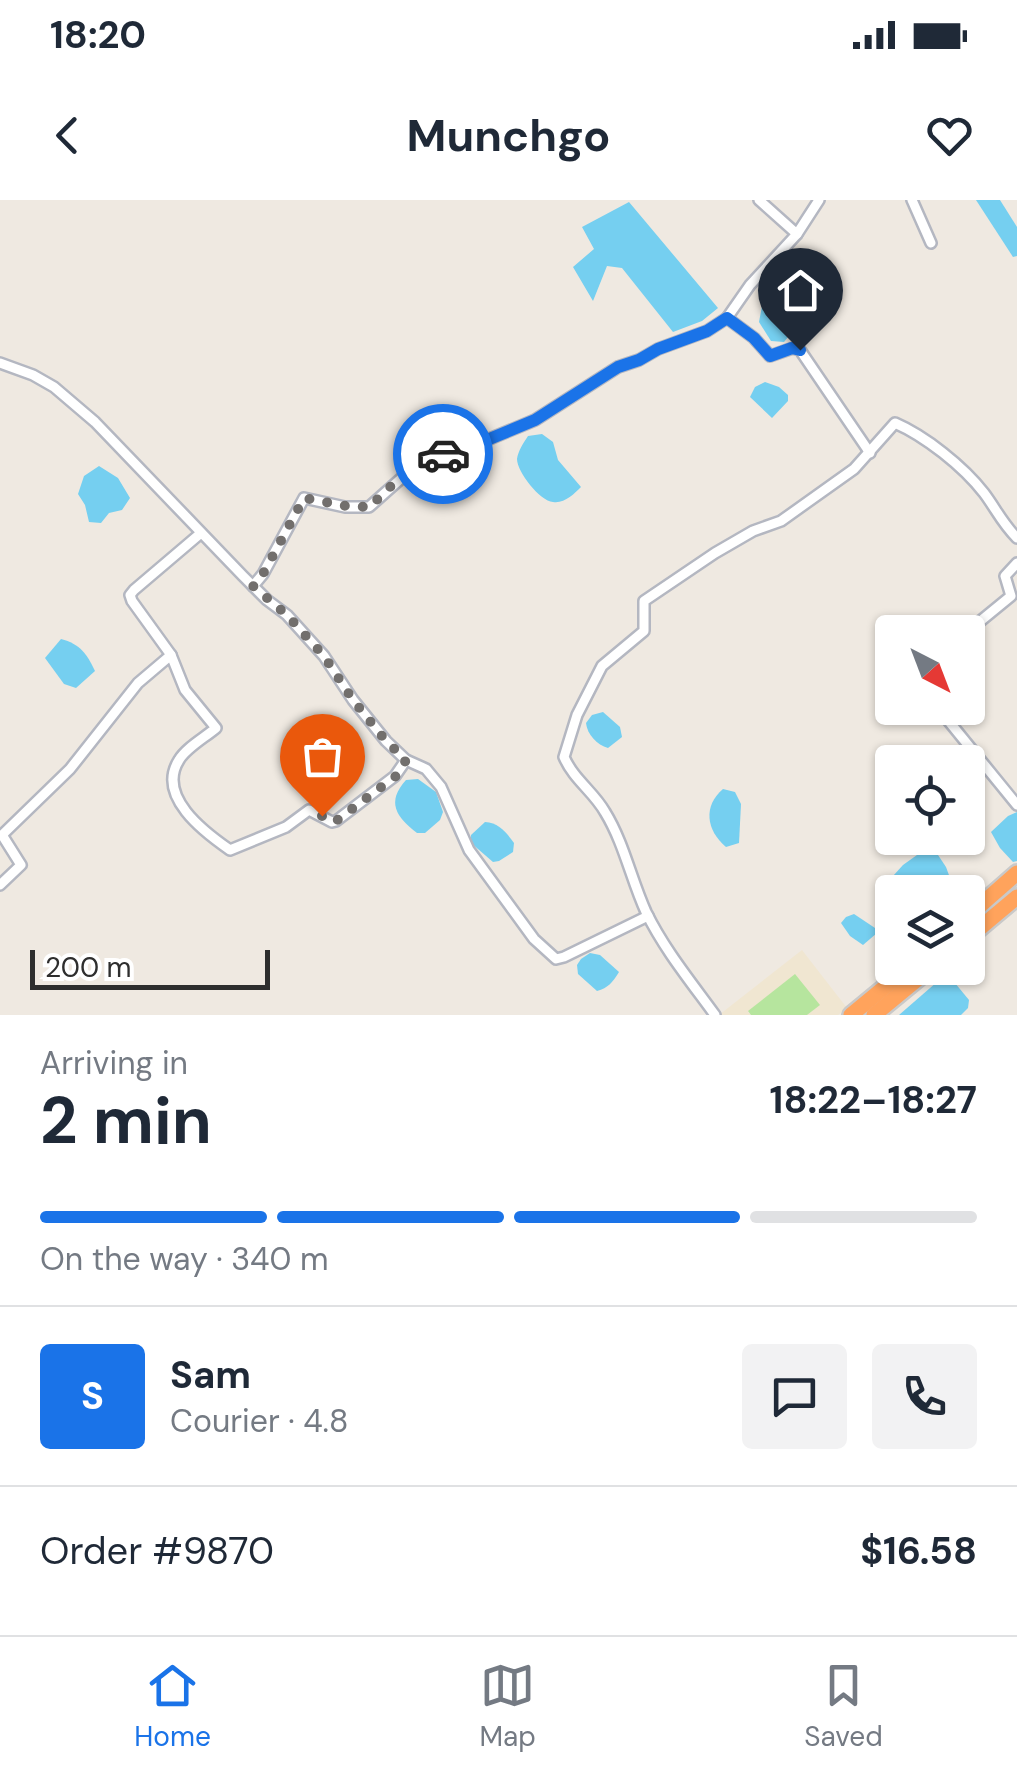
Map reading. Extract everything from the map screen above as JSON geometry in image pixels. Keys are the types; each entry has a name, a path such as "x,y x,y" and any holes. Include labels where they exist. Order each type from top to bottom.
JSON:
{"highway":[{"path":"985,901 1017,873"},
{"path":"985,924 1017,897"},
{"path":"851,1015 887,985"},
{"path":"874,1015 910,985"}],"street":[{"path":"759,200 797,234"},
{"path":"253,586 304,498 370,507 432,456 470,447 535,420 618,367 707,331 727,318 750,285 797,234 818,200"},
{"path":"912,200 931,242"},
{"path":"727,318 770,356 792,348 800,350 870,453"},
{"path":"0,362 54,386 82,410 253,586 287,615 324,656 386,741 406,760 426,769 442,787 469,850 534,939 556,958 648,916"},
{"path":"714,1015 648,916 604,809 570,772 564,757 577,714 602,666 644,630 644,601 752,531 781,521 854,468 897,424 962,467 1017,538"},
{"path":"201,533 130,596 170,656 185,690 216,728 179,758 173,775 175,796 196,823 230,850 286,827 309,810 336,821 396,776 406,760"},
{"path":"985,617 1011,596 1006,576 1017,563"},
{"path":"0,885 21,865 3,834 70,770 138,683 170,656"},
{"path":"952,725 1017,805"}],"shaded area":[{"path":"802,950 847,1008 838,1015 807,1015 820,1004 748,1012 751,1015 719,1015"}],"green space":[{"path":"795,974 820,1005 807,1015 751,1015 748,1011"}],"water":[{"path":"976,200 1000,200 1017,227 1017,256 1013,257"},
{"path":"629,202 718,308 702,321 673,332 622,268 607,266 593,301 573,267 594,249 582,227"},
{"path":"780,301 797,326 784,342 771,341 759,322 762,306"},
{"path":"765,382 788,395 788,401 772,418 750,397 755,387"},
{"path":"542,434 553,442 558,460 581,487 561,501 542,497 518,465 528,436"},
{"path":"99,466 118,478 130,498 122,510 109,513 101,523 89,522 78,494 84,476"},
{"path":"61,639 82,650 95,671 76,688 64,684 45,658"},
{"path":"603,712 620,727 622,737 608,748 593,738 586,723 592,715"},
{"path":"418,779 436,792 443,812 425,833 417,833 404,821 395,802 406,780"},
{"path":"723,789 735,792 741,804 739,843 726,847 714,833 709,818 712,803"},
{"path":"1017,812 1017,861 1013,862 991,832"},
{"path":"485,822 498,826 514,843 513,852 499,861 493,862 471,843 471,835"},
{"path":"917,855 938,855 949,875 894,875"},
{"path":"854,914 875,928 875,935 863,945 841,923"},
{"path":"590,953 600,955 619,972 610,984 597,991 578,974 577,965"},
{"path":"934,985 957,985 969,1000 961,1015 899,1015"}],"way so far":[{"path":"322,816 336,821 396,776 406,760 353,700 324,656 287,615 253,586 304,498 370,507 405,475 432,456 443,454"}],"route":[{"path":"443,454 535,420 618,367 707,331 727,318 770,356 792,348 800,350"}]}
